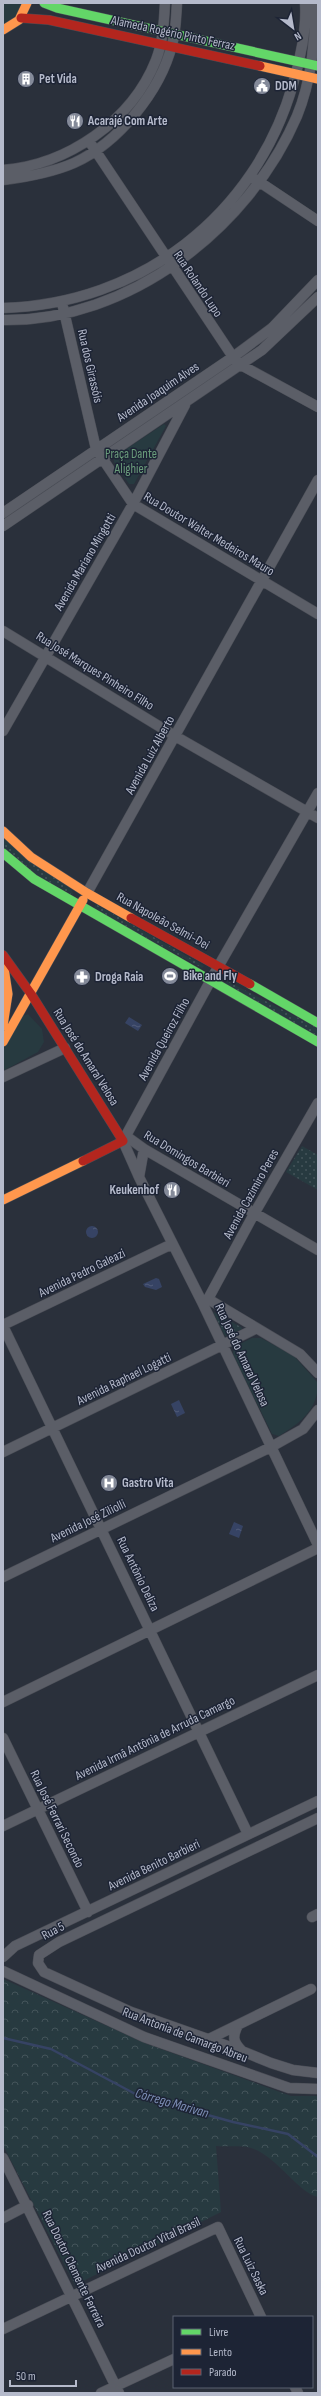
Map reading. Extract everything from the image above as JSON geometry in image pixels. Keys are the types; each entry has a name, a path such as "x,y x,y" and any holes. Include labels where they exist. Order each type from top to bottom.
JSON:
{"main road":[{"path":"3,35 7,29 22,18 27,3"},
{"name":"Alameda Rogério Pinto Ferraz","path":"44,3 57,8 163,33 314,65"},
{"name":"Alameda Rogério Pinto Ferraz","path":"22,18 49,20 172,45 313,78"},
{"name":"Rua Napoleão Selmi-Dei","path":"3,831 31,857 87,893 318,1023"},
{"path":"3,853 34,879 318,1042"},
{"name":"Avenida Luiz Alberto","path":"3,1042 87,893"},
{"name":"Rua José do Amaral Velosa","path":"3,955 31,994 124,1138"},
{"path":"3,961 9,988 7,1010 3,1026"},
{"path":"3,1200 124,1138"}],"street":[{"path":"3,170 48,161 89,141 130,101 153,65 163,33 166,3"},
{"path":"3,180 51,171 74,163 95,151 140,109 155,87 172,45 177,3"},
{"path":"3,320 64,313 106,300 139,286 168,263 198,235 233,198 250,176 286,110 299,61 305,3"},
{"path":"3,308 62,302 106,289 168,263 204,242 245,201 259,182 276,158 297,115 313,78 316,3"},
{"name":"Rua Rolando Lupo","path":"89,141 168,263 233,357 241,365 318,407"},
{"path":"250,176 318,221"},
{"name":"Avenida Joaquim Alves","path":"3,513 233,357 272,328 318,280"},
{"name":"Avenida Joaquim Alves","path":"3,526 262,350 318,297"},
{"name":"Rua dos Girassóis","path":"62,302 96,449 102,459"},
{"name":"Avenida Mariano Mingotti","path":"3,731 133,504 186,403"},
{"name":"Rua Doutor Walter Medeiros Mauro","path":"102,459 133,504 318,614"},
{"name":"Avenida Luiz Alberto","path":"87,893 318,480"},
{"name":"Rua José Marques Pinheiro Filho","path":"3,631 176,736 318,818"},
{"name":"Avenida Queiroz Filho","path":"124,1138 218,967 318,793"},
{"path":"3,1077 65,1048"},
{"name":"Avenida Cazimiro Peres","path":"205,1301 318,1103"},
{"name":"Rua Domingos Barbieri","path":"124,1138 318,1250"},
{"name":"Rua José do Amaral Velosa","path":"124,1138 138,1177 172,1244 205,1301 223,1345 318,1544"},
{"path":"138,1177 144,1149"},
{"name":"Avenida Pedro Galeazi","path":"3,1326 172,1244"},
{"path":"205,1301 300,1354 318,1373"},
{"name":"Rua Antônio Deliza","path":"3,1326 102,1528 248,1834"},
{"name":"Avenida Raphael Logatti","path":"3,1452 255,1329"},
{"name":"Avenida José Ziliolli","path":"3,1577 271,1447 303,1429 318,1410"},
{"path":"3,1702 318,1548"},
{"name":"Avenida Irmã Antônia de Arruda Camargo","path":"3,1826 318,1675"},
{"name":"Rua José Ferrari Secondo","path":"3,1738 88,1912"},
{"name":"Avenida Benito Barbieri","path":"3,1957 15,1946 318,1801"},
{"name":"Rua 5","path":"318,1818 59,1942 39,1955 38,1963 44,1972 131,2012 293,2070 318,2073"},
{"name":"Rua Antonia de Camargo Abreu","path":"3,1970 144,2037 289,2088 318,2089"},
{"path":"209,2040 310,1989"},
{"path":"238,2025 233,2034 235,2044 242,2051"},
{"name":"Rua Doutor Clemente Ferreira","path":"3,2158 72,2295 117,2390"},
{"path":"3,2218 28,2206"},
{"name":"Avenida Doutor Vital Brasil","path":"3,2329 218,2227"},
{"name":"Rua Luiz Saska","path":"218,2227 261,2316"},
{"path":"102,2393 117,2390 173,2360"}],"green space":[{"path":"3,3 21,3 17,15 3,25"},
{"name":"Praça Dante Alighier","path":"164,424 166,426 134,484 129,484 114,462 114,457"},
{"path":"3,837 72,890 73,895 23,868 3,847"},
{"path":"96,904 204,966 202,968 93,909"},
{"path":"227,981 318,1028 318,1037 225,985"},
{"path":"28,1014 42,1029 44,1042 38,1052 3,1071 3,1049 23,1016"},
{"path":"302,1146 318,1155 318,1190 286,1172"},
{"path":"213,1312 241,1327 242,1329 225,1336"},
{"path":"252,1338 261,1338 294,1356 318,1383 315,1401 306,1415 301,1421 279,1436 272,1434 233,1354 234,1347"},
{"path":"3,1979 147,2044 291,2096 318,2096 318,2197 303,2189 270,2158 261,2152 247,2147 216,2146 221,2212 75,2285 3,2145"}],"water":[{"path":"129,1017 142,1025 138,1031 125,1023"},
{"path":"90,1226 94,1226 98,1232 94,1238 90,1238 86,1234 86,1230"},
{"path":"156,1278 159,1279 162,1287 156,1290 145,1287 143,1284"},
{"path":"179,1400 185,1413 177,1417 171,1404"},
{"path":"234,1522 243,1526 239,1538 229,1534"}],"waterway":[{"name":"Córrego Marivan","path":"3,2038 51,2049 139,2096 233,2122 288,2134 318,2157"}],"traffic: fast":[{"path":"44,3 57,8 318,66"},
{"path":"3,853 34,879 318,1042"},
{"path":"250,984 318,1023"}],"traffic: slow":[{"path":"3,30 19,20 27,3"},
{"path":"260,66 318,79"},
{"path":"3,831 31,857 87,893 131,918"},
{"path":"3,1042 83,900"},
{"path":"3,961 8,994 3,1026"},
{"path":"3,1200 83,1161"}],"traffic: jam":[{"path":"21,18 49,20 260,66"},
{"path":"131,918 250,984"},
{"path":"3,955 31,994 123,1141 83,1161"}],"place":[{"name":"Pet Vida","path":"26,79"},
{"name":"DDM","path":"262,86"},
{"name":"Acarajé Com Arte","path":"75,121"},
{"name":"Bike and Fly","path":"170,976"},
{"name":"Droga Raia","path":"82,977"},
{"name":"Keukenhof","path":"172,1190"},
{"name":"Gastro Vita","path":"109,1483"}]}
